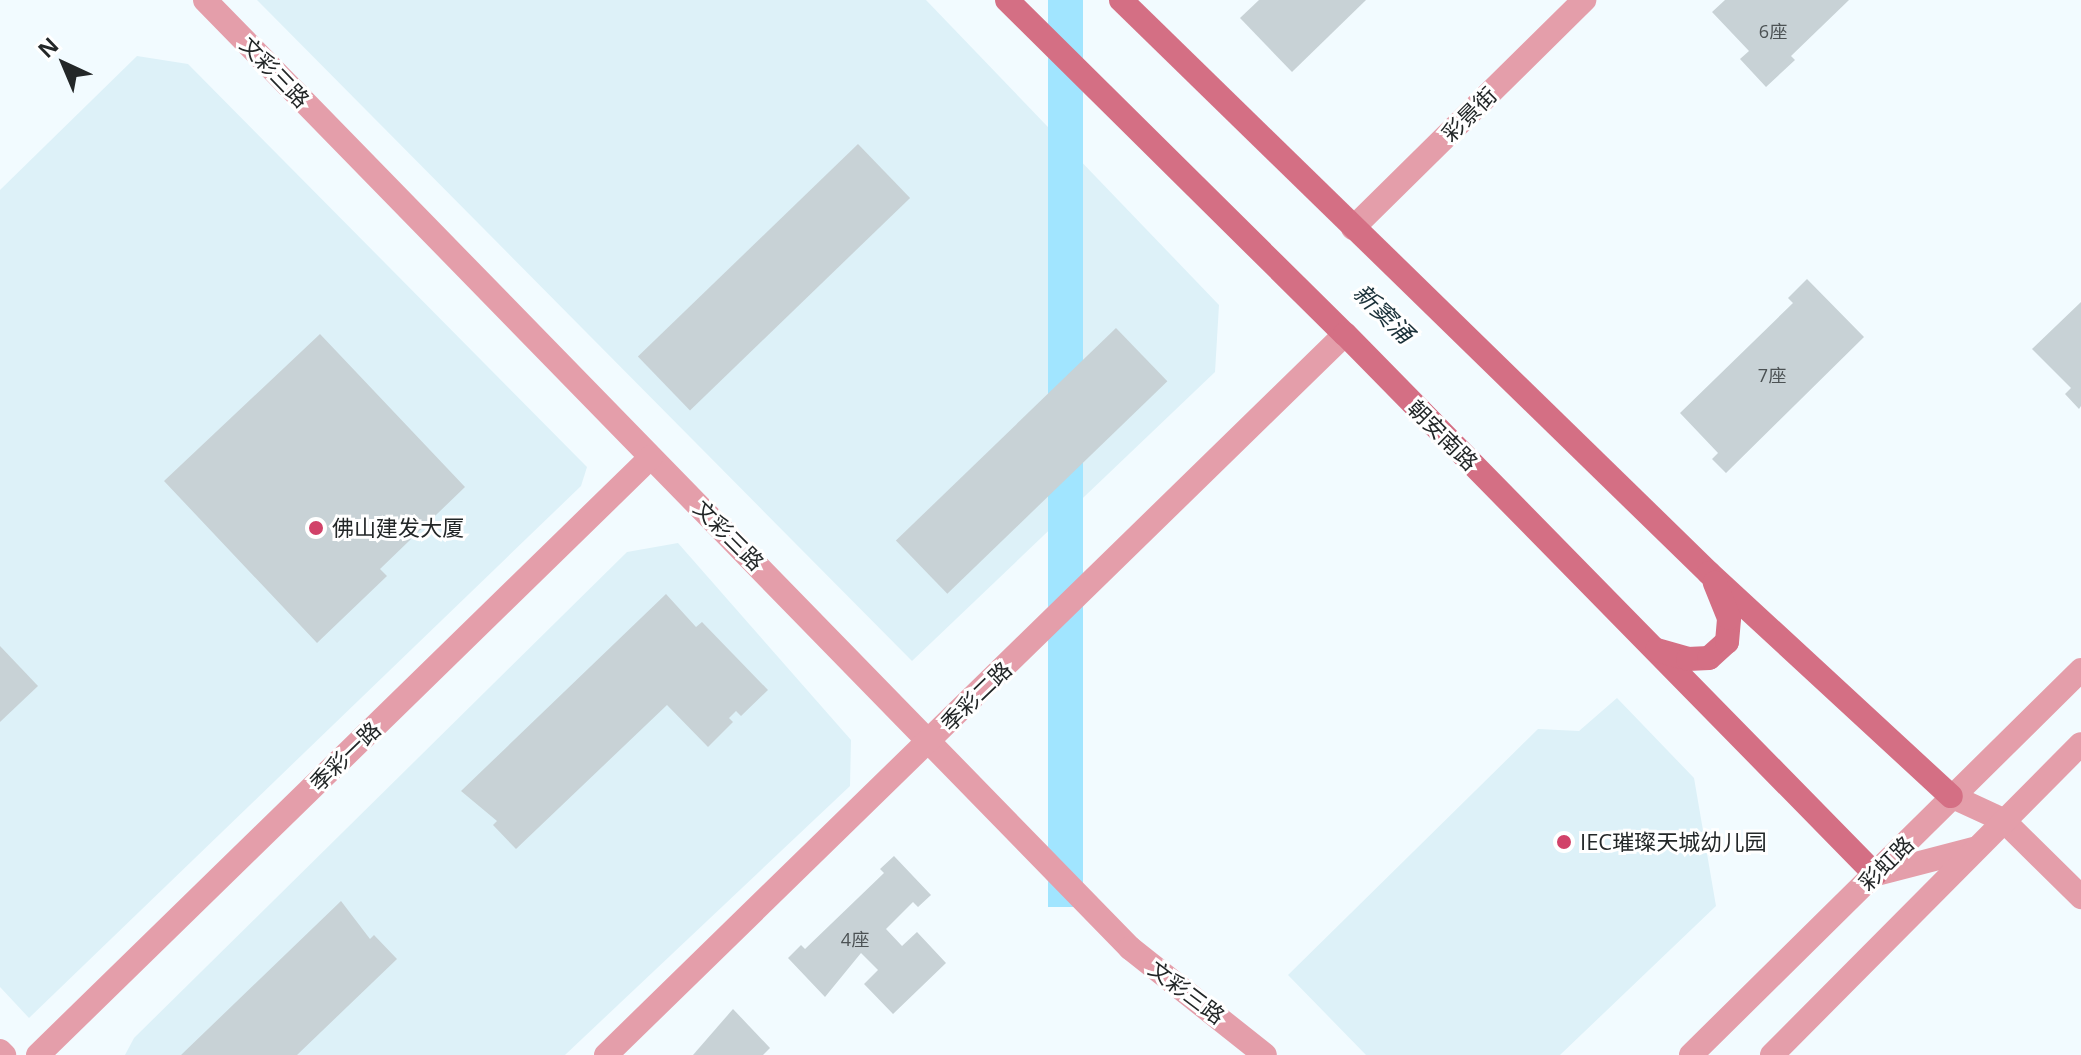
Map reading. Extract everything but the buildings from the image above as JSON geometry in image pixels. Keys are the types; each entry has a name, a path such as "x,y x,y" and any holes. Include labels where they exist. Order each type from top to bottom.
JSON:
{"main road":[{"name":"朝安南路","path":"1007,0 1345,334 1875,874"},
{"path":"1121,0 1709,573 1951,796"},
{"path":"1654,649 1688,659 1709,658 1727,642 1724,597 1709,573"}],"street":[{"name":"文彩三路","path":"205,0 931,740 1130,948 1265,1055"},
{"name":"彩景街","path":"1353,228 1584,0"},
{"name":"季彩二路","path":"606,1055 1345,334"},
{"name":"季彩一路","path":"38,1055 651,457"},
{"name":"彩虹路","path":"1691,1055 2081,670"},
{"path":"1772,1055 2081,744"},
{"path":"1951,796 2003,820 2081,897"},
{"path":"1875,874 1977,848"}],"shaded area":[{"path":"257,0 926,0 1219,305 1215,372 912,661"},
{"path":"137,56 188,64 587,467 581,486 29,1018 0,987 0,190"},
{"path":"678,543 851,740 850,786 565,1055 125,1055 134,1038 627,552"},
{"name":"IEC璀璨天城幼儿园","path":"1617,698 1694,778 1716,906 1560,1055 1366,1055 1288,975 1538,729 1579,731"}],"water":[{"path":"1048,0 1083,0 1083,907 1048,907"}],"place":[{"name":"佛山建发大厦","path":"316,528"},
{"name":"IEC璀璨天城幼儿园","path":"1564,842"}],"water label":[{"name":"新窦涌","path":"1384,313"}]}
